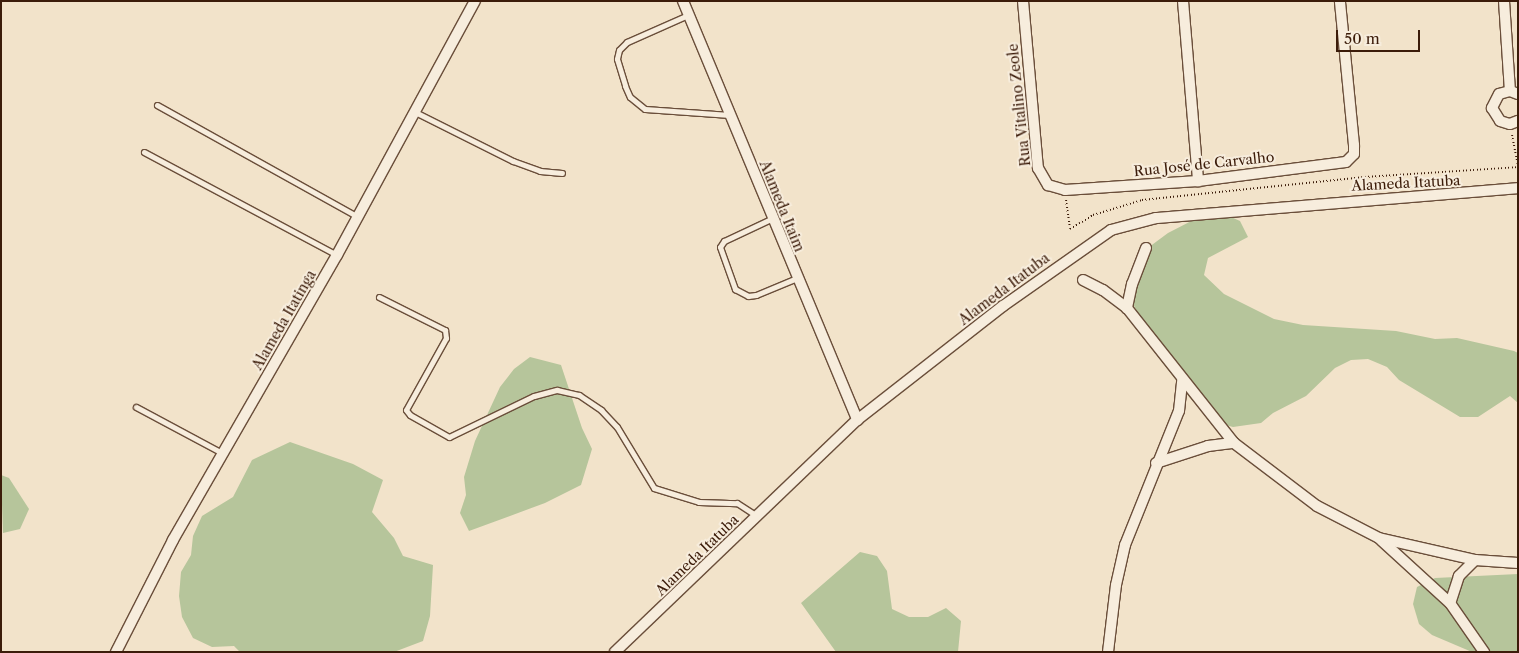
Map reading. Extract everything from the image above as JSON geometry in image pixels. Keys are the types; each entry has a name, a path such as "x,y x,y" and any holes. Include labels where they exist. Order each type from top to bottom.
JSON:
{"street":[{"name":"Alameda Itatinga","path":"116,652 174,540 337,255 475,1"},
{"name":"Alameda Itaim","path":"683,1 857,420"},
{"name":"Rua Vitalino Zeole","path":"1023,1 1038,168 1041,179 1048,185 1065,190"},
{"path":"1183,1 1198,181"},
{"name":"Rua José de Carvalho","path":"1065,190 1198,181 1346,162 1354,154 1354,145 1340,1"},
{"path":"1504,1 1514,93 1500,94 1492,108 1495,118 1514,122"},
{"name":"Alameda Itatuba","path":"615,652 857,420 1050,272 1111,230 1126,224 1156,218 1518,188"},
{"path":"1127,308 1132,284 1146,248"},
{"path":"1083,280 1103,290 1127,308 1182,380 1234,443 1317,506 1379,538 1474,560 1518,563"},
{"path":"1108,652 1116,585 1125,545 1156,463 1179,411 1182,380"},
{"path":"1156,463 1208,446 1234,443"},
{"path":"1379,538 1450,603 1484,652"},
{"path":"1450,603 1459,576 1474,560"}],"lane":[{"path":"688,15 627,42 619,50 617,59 625,86 630,97 645,109 730,115"},
{"path":"157,105 358,217"},
{"path":"415,112 513,161 540,171 562,173"},
{"path":"144,152 337,255"},
{"path":"773,218 724,241 720,247 735,289 748,296 756,295 797,278"},
{"path":"379,297 445,330 446,338 406,410 410,415 449,437 534,396 557,390 579,395 601,410 617,427 654,488 699,502 737,503 757,516"},
{"path":"136,407 223,454"}],"path":[{"path":"1065,190 1070,229 1093,215 1142,200 1365,177 1518,167 1514,122"}],"green space":[{"path":"1222,213 1240,221 1248,237 1208,258 1204,275 1224,294 1274,319 1303,325 1396,331 1435,339 1457,338 1514,351 1518,353 1518,403 1510,396 1478,417 1460,417 1399,380 1387,367 1368,359 1351,360 1335,368 1306,396 1273,413 1261,423 1233,427 1215,422 1190,398 1155,353 1132,301 1141,253 1168,233 1203,215"},
{"path":"530,357 561,365 582,428 592,449 581,485 545,503 469,531 460,513 466,495 464,477 475,441 500,387 514,369"},
{"path":"290,442 353,464 383,480 372,512 394,538 403,556 433,565 430,616 423,641 394,652 240,652 234,646 212,647 193,638 182,617 179,596 181,572 191,555 193,536 202,516 233,497 252,460"},
{"path":"1,475 9,478 29,509 20,529 3,533"},
{"path":"860,552 877,556 887,571 892,609 909,617 928,617 946,608 961,621 958,652 836,652 801,603"},
{"path":"1518,574 1518,652 1472,652 1432,635 1419,624 1413,604 1417,587 1435,578"}]}
